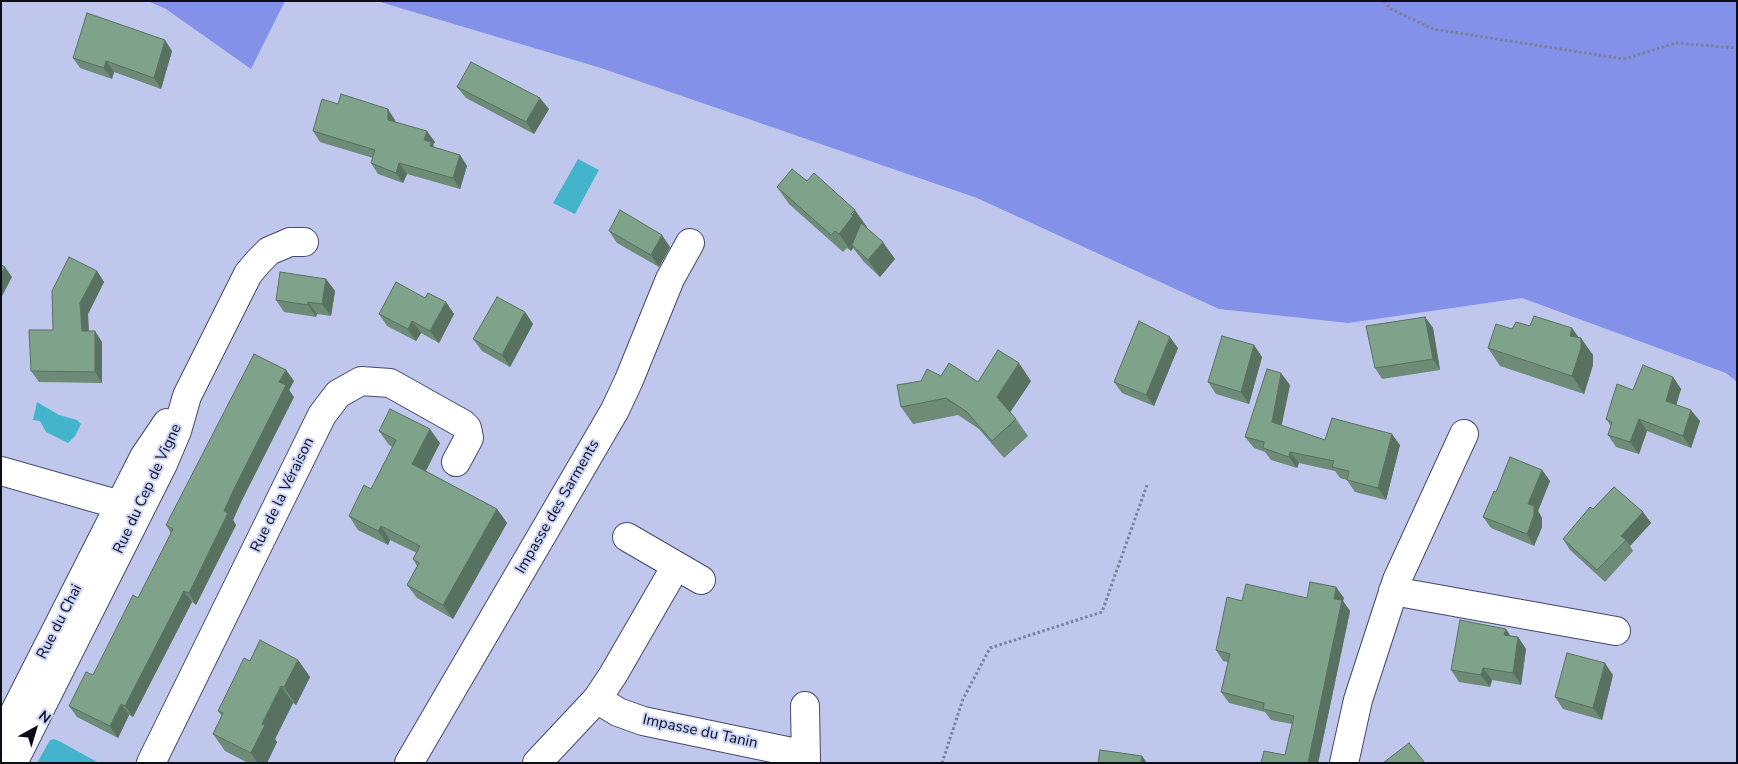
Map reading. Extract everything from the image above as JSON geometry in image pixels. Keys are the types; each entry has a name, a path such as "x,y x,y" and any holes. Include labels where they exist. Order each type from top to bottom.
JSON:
{"street":[{"name":"Rue du Cep de Vigne","path":"13,763 163,464 177,431 188,396 248,274 270,251 290,242 304,242"},
{"name":"Impasse des Sarments","path":"409,763 615,410 670,279 690,243"},
{"name":"Rue de la Véraison","path":"151,763 322,415 338,394 361,381 390,383 463,424 467,428 469,438 456,462"},
{"name":"Rue du Chai","path":"5,722 144,457 188,396"},
{"path":"1344,763 1358,700 1397,580 1464,434"},
{"path":"1,471 120,505"},
{"path":"627,537 701,580"},
{"path":"537,763 597,699 614,675 676,566"},
{"path":"1394,591 1616,631"},
{"name":"Impasse du Tanin","path":"597,699 618,712 643,721 806,759 805,706"}],"path":[{"path":"1384,1 1391,9 1433,29 1624,59 1676,43 1737,48"},
{"path":"942,763 963,699 990,648 1102,612 1146,485"}],"shaded area":[{"path":"148,1 285,1 251,69 166,9"},
{"path":"377,1 1737,1 1737,382 1726,373 1522,298 1348,323 1219,309 977,198 601,68"},
{"path":"578,159 599,170 575,214 553,203"},
{"path":"37,402 59,415 77,420 81,424 75,436 68,443 46,432 40,421 33,420"},
{"path":"54,739 99,763 37,763 50,740"}],"building":[{"path":"87,13 165,40 154,78 106,61 104,68 73,58"},
{"path":"471,62 540,98 526,122 457,87"},
{"path":"341,94 388,109 388,120 427,131 424,140 431,142 430,146 460,155 453,178 399,163 396,173 371,163 375,150 313,131 322,99 338,104"},
{"path":"792,169 807,181 814,173 855,210 851,214 853,216 839,234 835,231 831,235 777,187"},
{"path":"620,210 662,235 651,255 609,231"},
{"path":"861,223 883,242 868,260 852,245"},
{"path":"69,257 97,271 80,303 82,331 95,331 95,372 31,371 29,330 53,330 52,291"},
{"path":"1,265 5,267 1,274"},
{"path":"280,272 326,279 322,304 308,302 308,305 276,300"},
{"path":"396,282 425,298 428,293 446,302 430,331 412,321 408,329 379,314"},
{"path":"497,297 525,312 502,355 473,339"},
{"path":"1534,316 1572,328 1570,336 1581,338 1581,348 1572,376 1488,348 1496,324 1512,329 1516,322 1530,326"},
{"path":"1425,317 1433,359 1375,368 1366,326"},
{"path":"1139,321 1170,337 1146,395 1114,382"},
{"path":"1222,336 1254,345 1241,392 1208,382"},
{"path":"998,350 1019,363 997,397 1016,419 992,441 967,412 946,398 901,407 897,385 921,381 927,369 941,376 949,363 978,382"},
{"path":"254,354 286,370 279,382 286,385 234,489 224,511 228,513 189,593 184,591 125,706 121,704 110,726 69,706 86,672 93,675 133,595 138,598 173,529 166,525"},
{"path":"1643,365 1673,377 1666,401 1691,410 1683,436 1639,419 1630,442 1608,435 1612,422 1606,419 1617,384 1633,390"},
{"path":"1267,369 1281,373 1272,422 1325,440 1332,418 1392,434 1378,488 1347,480 1349,471 1332,467 1334,461 1290,452 1289,457 1263,448 1264,442 1245,437"},
{"path":"390,409 430,429 412,464 497,509 443,605 407,585 419,563 413,559 420,546 381,526 378,531 349,516 364,485 371,489 396,440 379,431"},
{"path":"1510,457 1542,470 1528,504 1534,506 1534,515 1527,534 1483,517 1494,491 1496,492"},
{"path":"1614,487 1643,512 1621,536 1626,540 1597,570 1563,539 1590,507 1593,509"},
{"path":"1310,582 1336,587 1334,599 1342,600 1308,763 1261,763 1264,751 1285,755 1294,716 1263,709 1264,703 1221,692 1230,654 1216,650 1227,597 1242,601 1246,584 1307,598"},
{"path":"1460,620 1506,629 1504,635 1518,637 1513,673 1483,668 1481,675 1451,670"},
{"path":"260,640 298,660 284,687 281,686 262,724 265,725 251,753 213,734 223,713 218,711 244,658 250,661"},
{"path":"1567,653 1605,663 1593,708 1555,697"},
{"path":"1409,743 1425,763 1383,763"},
{"path":"1100,750 1142,756 1141,763 1098,763"}]}
